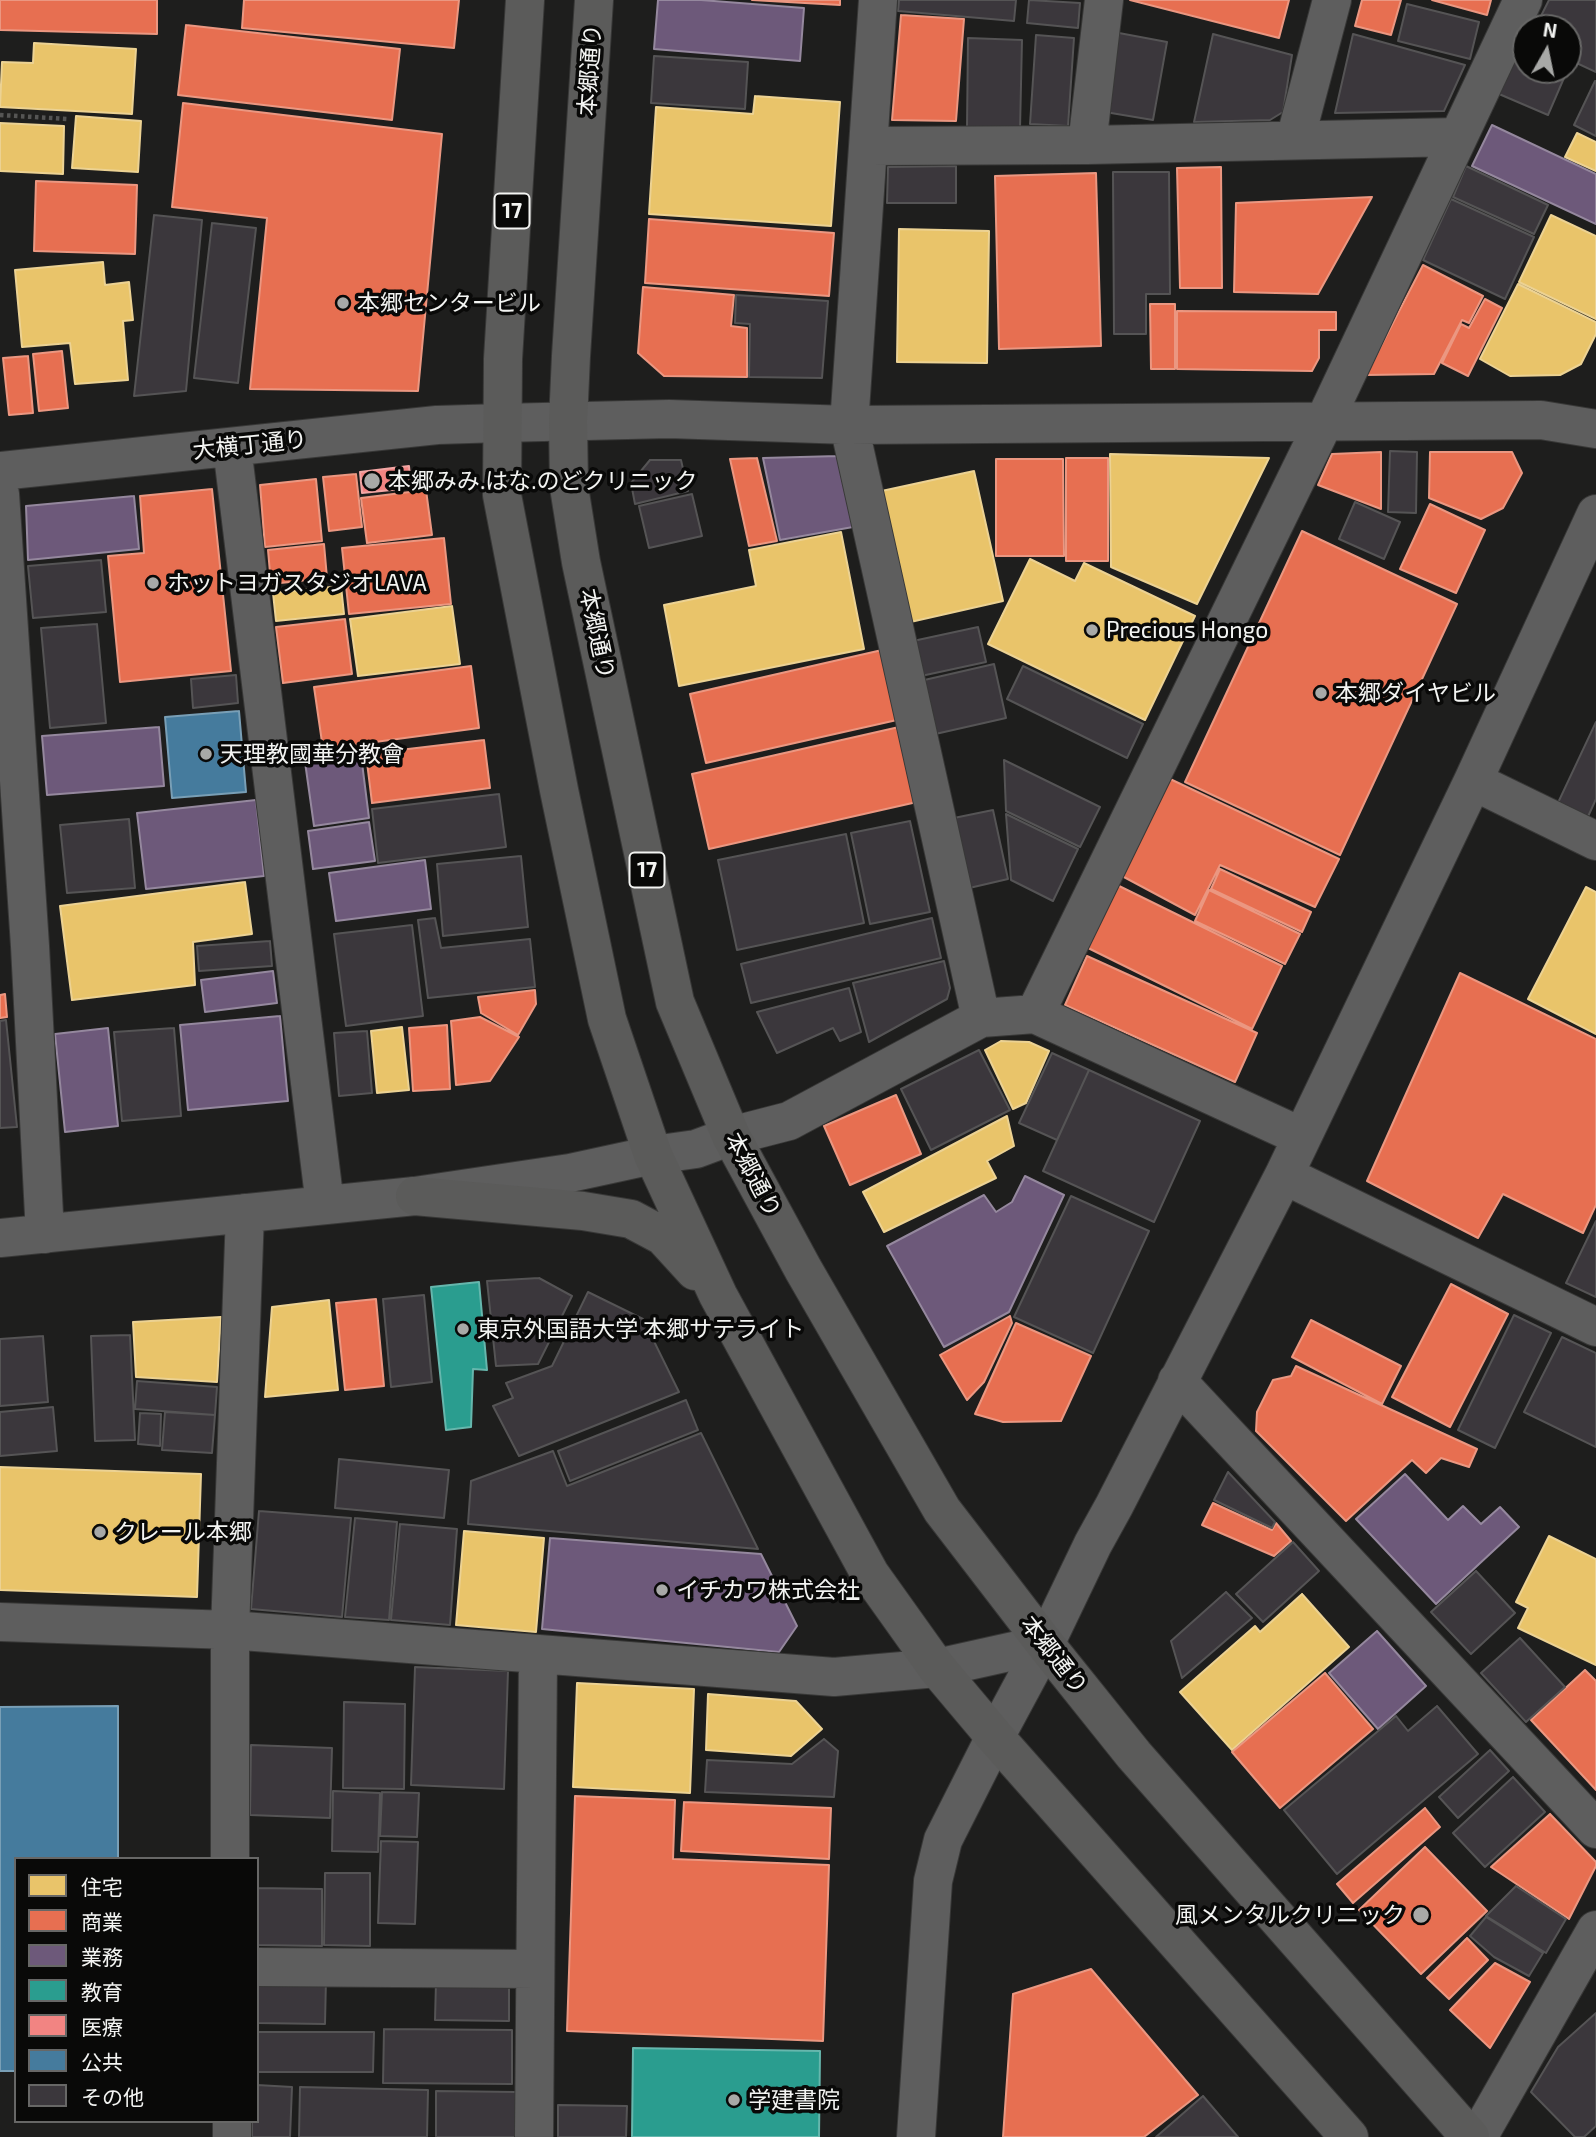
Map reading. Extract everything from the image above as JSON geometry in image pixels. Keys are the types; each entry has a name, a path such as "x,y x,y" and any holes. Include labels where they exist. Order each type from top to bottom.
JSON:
{"highway":[{"name":"17","path":"525,0 503,359 502,495 607,1019 653,1155 718,1295 870,1574 937,1668 995,1737 1349,2137"},
{"name":"本郷通り","path":"594,0 568,422 569,487 581,562 675,1002 732,1136 803,1269 942,1510 1134,1755 1470,2137"},
{"path":"415,1196 583,1211 631,1219 663,1236 718,1295"}],"street":[{"path":"878,0 849,425 981,1018"},
{"path":"1087,145 1104,0"},
{"path":"1294,140 1332,0"},
{"path":"1035,1014 1324,422 1523,0"},
{"path":"868,146 1087,145 1457,136"},
{"name":"大横丁通り","path":"0,471 437,425 501,423 669,419 849,425 1541,420 1596,429"},
{"path":"232,447 325,1205"},
{"path":"0,494 15,947 45,1234"},
{"path":"916,2137 933,1881 943,1840 1284,1175 1473,781 1596,514"},
{"path":"1473,781 1596,841"},
{"path":"0,1238 415,1196 570,1173 653,1155 696,1149 789,1121 981,1018 1035,1014 1301,1137"},
{"path":"1284,1175 1596,1327"},
{"path":"230,1857 230,1630 246,1213"},
{"path":"1177,1381 1596,1829"},
{"path":"0,1622 230,1630 834,1676 937,1668 1045,1644"},
{"path":"534,2137 538,1655"},
{"path":"1478,2137 1596,1930"},
{"path":"259,1967 535,1969"}],"path":[{"path":"0,115 68,119"}],"building: 住宅":[{"path":"34,43 136,49 132,114 0,107 2,62 33,63"},
{"path":"755,96 840,102 831,226 649,214 656,107 753,114"},
{"path":"76,116 141,121 138,172 72,168"},
{"path":"0,123 64,126 63,174 0,171"},
{"path":"1577,133 1596,142 1596,171 1565,157"},
{"path":"1551,215 1596,236 1596,319 1519,282"},
{"path":"899,229 989,231 987,363 897,362"},
{"path":"103,262 105,285 129,282 133,320 123,321 128,380 75,384 70,343 22,347 15,270"},
{"path":"1518,284 1596,322 1596,334 1581,364 1560,375 1510,376 1480,359"},
{"path":"1110,454 1269,458 1197,604 1111,567"},
{"path":"974,471 1003,601 906,623 877,492"},
{"path":"841,532 864,649 679,686 664,605 756,586 749,550"},
{"name":"Precious Hongo","path":"1030,559 1075,581 1084,563 1195,616 1145,720 988,644"},
{"path":"341,586 344,614 276,621 273,593"},
{"path":"452,606 460,664 358,676 350,619"},
{"path":"245,882 252,934 193,942 195,985 72,1000 60,906"},
{"path":"1586,887 1596,892 1596,1034 1528,999"},
{"path":"402,1027 409,1090 377,1093 371,1031"},
{"path":"1001,1041 1029,1042 1049,1051 1026,1103 1013,1109 985,1050"},
{"path":"1007,1116 1014,1146 987,1161 996,1178 884,1232 863,1192"},
{"path":"329,1300 338,1390 265,1397 272,1307"},
{"path":"221,1317 217,1382 136,1377 133,1322"},
{"name":"クレール本郷","path":"0,1467 201,1474 197,1597 0,1590"},
{"path":"464,1531 544,1538 536,1632 456,1625"},
{"path":"1549,1536 1596,1559 1596,1665 1518,1628 1528,1608 1516,1602"},
{"path":"1302,1594 1349,1647 1232,1750 1180,1692 1255,1626 1260,1632"},
{"path":"577,1683 694,1689 690,1793 573,1787"},
{"path":"708,1694 796,1701 822,1729 791,1756 706,1750"}],"building: 商業":[{"path":"0,0 157,0 157,34 0,30"},
{"path":"244,0 459,0 454,48 242,28"},
{"path":"752,0 840,0 840,5"},
{"path":"1130,0 1289,0 1279,38"},
{"path":"1362,0 1401,0 1391,35 1355,26"},
{"path":"1432,0 1491,0 1487,15"},
{"path":"901,15 964,19 956,121 892,120"},
{"path":"186,25 400,49 392,120 178,95"},
{"name":"本郷センタービル","path":"183,103 442,134 418,391 250,389 267,218 172,207"},
{"path":"1221,167 1222,288 1180,288 1177,168"},
{"path":"1096,173 1101,346 999,349 995,176"},
{"path":"36,181 137,185 135,254 34,251"},
{"path":"1372,197 1318,294 1234,292 1236,203"},
{"path":"649,219 834,233 829,296 645,283"},
{"path":"1423,265 1483,296 1469,323 1462,320 1434,374 1366,375"},
{"path":"643,287 734,295 731,326 747,328 747,377 664,376 638,353"},
{"path":"1485,299 1502,308 1468,376 1442,363 1461,324 1469,328"},
{"path":"1150,304 1175,304 1175,369 1151,369"},
{"path":"1177,311 1336,312 1336,330 1319,330 1319,358 1312,371 1177,369"},
{"path":"62,351 68,408 39,411 33,354"},
{"path":"28,356 33,413 9,415 3,358"},
{"path":"1381,452 1381,509 1318,485 1332,454"},
{"path":"1430,452 1512,452 1522,473 1503,508 1481,519 1429,498"},
{"path":"757,458 777,541 749,546 730,459"},
{"path":"1066,458 1108,458 1108,561 1066,561"},
{"path":"996,459 1063,459 1064,556 996,556"},
{"path":"356,474 362,527 329,531 323,477"},
{"path":"316,479 322,541 265,547 260,485"},
{"path":"212,489 231,671 120,682 108,556 144,553 140,496"},
{"path":"426,490 432,535 367,543 361,498"},
{"path":"1430,504 1485,530 1456,593 1400,569"},
{"name":"本郷ダイヤビル","path":"1302,531 1457,604 1340,855 1185,782"},
{"path":"444,538 451,604 349,614 342,548"},
{"path":"324,544 327,578 271,584 268,550"},
{"path":"345,619 352,674 283,683 276,627"},
{"path":"882,650 897,720 706,763 690,694"},
{"path":"471,666 479,728 323,749 314,687"},
{"path":"899,727 917,802 709,849 692,774"},
{"path":"484,740 490,788 372,803 366,754"},
{"path":"1168,778 1339,859 1315,907 1220,865 1195,915 1122,876"},
{"path":"1220,869 1311,912 1302,932 1211,889"},
{"path":"1113,883 1282,966 1252,1029 1082,945"},
{"path":"1209,890 1300,934 1285,964 1195,921"},
{"path":"1087,956 1257,1033 1235,1082 1065,1005"},
{"path":"1460,973 1596,1039 1596,1205 1583,1233 1503,1194 1478,1238 1367,1181"},
{"path":"535,990 536,1004 518,1035 481,1013 478,997"},
{"path":"5,994 7,1017 0,1018 0,995"},
{"path":"480,1017 519,1037 490,1081 456,1085 451,1021"},
{"path":"447,1025 450,1089 413,1091 409,1028"},
{"path":"896,1095 921,1154 850,1185 824,1126"},
{"path":"1451,1284 1508,1314 1450,1427 1392,1397"},
{"path":"376,1299 384,1386 345,1390 336,1303"},
{"path":"1010,1316 1012,1323 984,1382 967,1400 940,1355"},
{"path":"1311,1320 1401,1366 1382,1404 1292,1357"},
{"path":"1016,1323 1091,1356 1061,1421 1003,1422 975,1414"},
{"path":"1296,1366 1477,1449 1469,1467 1441,1458 1426,1473 1412,1460 1346,1521 1256,1431 1257,1412 1273,1380 1291,1376"},
{"path":"1213,1503 1272,1530 1276,1523 1291,1541 1274,1556 1202,1525"},
{"path":"1585,1670 1596,1681 1596,1790 1531,1720"},
{"path":"1325,1673 1373,1729 1280,1808 1232,1752"},
{"path":"575,1796 675,1800 673,1859 829,1865 823,2041 567,2031"},
{"path":"684,1802 831,1808 829,1859 681,1851"},
{"path":"1425,1808 1440,1827 1353,1903 1337,1884"},
{"path":"1550,1814 1596,1862 1569,1919 1491,1867"},
{"path":"1425,1847 1487,1911 1421,1974 1359,1910"},
{"path":"1467,1938 1488,1960 1449,1999 1427,1978"},
{"path":"1495,1963 1530,1982 1490,2048 1450,2010"},
{"path":"1091,1969 1198,2095 1144,2137 1003,2137 1013,1994"}],"building: 業務":[{"path":"658,0 701,0 804,8 800,61 654,49"},
{"path":"1492,125 1596,174 1596,224 1472,166"},
{"path":"838,456 853,527 780,540 763,458"},
{"path":"134,496 139,549 28,560 26,506"},
{"path":"159,727 164,786 47,795 42,736"},
{"path":"361,755 369,818 314,826 305,762"},
{"path":"256,800 264,876 146,889 137,813"},
{"path":"369,822 375,861 313,869 308,831"},
{"path":"425,860 431,909 336,921 329,873"},
{"path":"273,971 277,1003 205,1012 201,980"},
{"path":"280,1016 288,1101 188,1110 180,1025"},
{"path":"108,1028 118,1126 65,1132 55,1034"},
{"path":"1025,1176 1064,1195 1009,1312 944,1347 887,1246 984,1195 996,1212 1012,1202"},
{"path":"1405,1474 1448,1520 1463,1506 1481,1524 1500,1507 1519,1527 1436,1604 1356,1519"},
{"name":"イチカワ株式会社","path":"550,1538 761,1554 797,1626 779,1652 542,1629"},
{"path":"1377,1631 1426,1686 1378,1729 1329,1673"}],"building: 教育":[{"path":"479,1282 487,1370 473,1369 471,1427 446,1430 431,1287"},
{"path":"633,2048 820,2051 819,2137 632,2137"}],"building: 医療":[{"path":"409,466 411,488 362,493 360,472"}],"building: 公共":[{"name":"天理教國華分教會","path":"239,711 246,792 172,798 165,717"},
{"path":"118,1706 118,1857 14,1857 14,2071 0,2071 0,1707"}],"building: その他":[{"path":"899,0 1016,0 1014,21 898,11"},
{"path":"1029,0 1080,3 1078,28 1027,23"},
{"path":"1549,0 1596,0 1596,72 1582,66 1582,14 1542,14"},
{"path":"1407,4 1479,22 1470,59 1398,41"},
{"path":"1119,33 1167,42 1153,120 1105,112"},
{"path":"1213,34 1292,55 1283,112 1270,120 1194,122"},
{"path":"1353,34 1465,65 1444,111 1335,113"},
{"path":"1036,35 1074,38 1068,126 1030,124"},
{"path":"968,38 1022,40 1020,129 967,128"},
{"path":"654,56 748,62 745,109 651,103"},
{"path":"1512,65 1512,84 1561,84 1548,115 1499,94"},
{"path":"1596,81 1596,136 1574,125"},
{"path":"956,166 956,203 887,203 888,167"},
{"path":"1466,166 1548,205 1534,234 1453,197"},
{"path":"1113,172 1169,172 1170,294 1146,294 1146,334 1114,334"},
{"path":"1451,199 1534,237 1505,299 1423,260"},
{"path":"154,215 202,220 186,391 134,396"},
{"path":"212,223 256,228 238,383 194,378"},
{"path":"736,295 828,301 822,378 749,377 750,324 735,323"},
{"path":"1390,451 1417,452 1416,513 1388,512"},
{"path":"650,460 681,460 688,491 635,504 631,483"},
{"path":"692,494 702,536 649,548 639,506"},
{"path":"1355,502 1400,522 1384,559 1339,539"},
{"path":"101,560 106,612 33,618 28,566"},
{"path":"97,624 106,723 50,728 41,628"},
{"path":"978,627 986,662 921,676 913,641"},
{"path":"994,664 1006,718 931,735 920,681"},
{"path":"1023,666 1143,724 1127,758 1007,699"},
{"path":"236,675 238,703 193,708 191,679"},
{"path":"1596,722 1596,799 1586,821 1556,807"},
{"path":"1004,760 1100,807 1080,847 1006,811"},
{"path":"499,794 506,847 378,863 372,809"},
{"path":"993,810 1008,879 965,889 949,819"},
{"path":"1006,814 1078,849 1053,901 1011,880"},
{"path":"129,819 135,888 67,893 60,825"},
{"path":"910,821 930,912 870,924 851,833"},
{"path":"846,834 864,923 737,950 718,860"},
{"path":"521,856 528,927 443,936 437,864"},
{"path":"435,918 441,948 530,939 535,987 428,998 418,920"},
{"path":"932,918 941,958 751,1003 741,964"},
{"path":"412,925 423,1016 346,1026 334,934"},
{"path":"270,941 272,966 199,971 197,946"},
{"path":"944,961 950,988 947,999 869,1042 853,983"},
{"path":"849,988 861,1032 840,1041 833,1028 777,1053 757,1012"},
{"path":"6,1020 17,1127 0,1128 0,1021"},
{"path":"174,1028 181,1116 122,1121 114,1032"},
{"path":"367,1031 372,1093 339,1096 334,1033"},
{"path":"979,1050 1010,1110 931,1150 901,1089"},
{"path":"1052,1053 1089,1070 1057,1140 1019,1123"},
{"path":"1089,1070 1200,1121 1154,1222 1043,1171"},
{"path":"1071,1196 1149,1231 1093,1353 1014,1317"},
{"path":"1596,1221 1596,1297 1566,1283"},
{"path":"539,1278 572,1296 538,1364 496,1366 487,1281"},
{"path":"588,1292 643,1319 679,1392 519,1456 493,1406 513,1398 506,1383 552,1366"},
{"path":"424,1295 432,1382 391,1387 383,1299"},
{"path":"1514,1315 1551,1333 1495,1448 1458,1430"},
{"path":"130,1335 135,1440 95,1441 91,1336"},
{"path":"43,1336 48,1402 0,1406 0,1339"},
{"path":"1562,1337 1596,1353 1596,1447 1524,1412"},
{"path":"137,1381 217,1387 215,1415 135,1409"},
{"path":"686,1400 698,1430 570,1481 558,1451"},
{"path":"53,1407 57,1451 0,1456 0,1412"},
{"path":"165,1412 215,1415 212,1453 162,1450"},
{"path":"140,1413 161,1414 160,1446 138,1444"},
{"path":"701,1433 758,1549 468,1524 471,1481 553,1451 567,1486"},
{"path":"339,1459 449,1470 444,1518 335,1508"},
{"path":"1228,1472 1275,1522 1272,1528 1214,1500"},
{"path":"259,1511 351,1518 342,1617 251,1609"},
{"path":"355,1518 397,1522 389,1620 345,1617"},
{"path":"400,1524 457,1529 450,1625 391,1620"},
{"path":"1293,1542 1319,1571 1263,1622 1236,1594"},
{"path":"1476,1571 1515,1613 1471,1654 1431,1612"},
{"path":"1226,1592 1252,1618 1182,1678 1171,1641"},
{"path":"1520,1638 1565,1687 1526,1722 1481,1673"},
{"path":"415,1667 508,1671 504,1789 411,1785"},
{"path":"344,1702 405,1704 404,1789 343,1788"},
{"path":"1437,1706 1478,1754 1337,1874 1284,1810 1396,1716 1408,1731"},
{"path":"824,1739 838,1751 834,1797 705,1792 707,1760 792,1764"},
{"path":"251,1745 332,1748 330,1818 250,1815"},
{"path":"1490,1750 1509,1771 1458,1818 1439,1797"},
{"path":"1513,1777 1545,1812 1485,1867 1453,1833"},
{"path":"333,1791 380,1793 378,1852 332,1851"},
{"path":"382,1792 419,1793 417,1837 380,1836"},
{"path":"381,1841 418,1842 415,1924 378,1923"},
{"path":"325,1873 370,1873 370,1946 324,1945"},
{"path":"1516,1886 1566,1919 1546,1953 1486,1916"},
{"path":"259,1888 322,1889 322,1946 259,1945"},
{"path":"1486,1917 1543,1953 1529,1976 1494,1957 1470,1936"},
{"path":"259,1977 326,1978 325,2024 259,2023"},
{"path":"436,1982 509,1982 509,2021 435,2020"},
{"path":"1596,2013 1596,2126 1584,2137 1575,2137 1531,2092 1558,2047"},
{"path":"384,2029 512,2030 512,2084 383,2083"},
{"path":"259,2032 374,2032 373,2072 259,2072"},
{"path":"259,2085 292,2087 290,2137 252,2137 252,2123 259,2123"},
{"path":"300,2087 428,2090 427,2137 299,2137"},
{"path":"436,2091 516,2092 516,2137 436,2137"},
{"path":"1203,2096 1238,2137 1156,2137"},
{"path":"558,2105 627,2106 626,2137 558,2137"}],"place":[{"name":"本郷センタービル","path":"343,303"},
{"name":"本郷みみ.はな.のどクリニック","path":"372,481"},
{"name":"ホットヨガスタジオLAVA","path":"153,583"},
{"name":"Precious Hongo","path":"1092,630"},
{"name":"本郷ダイヤビル","path":"1321,693"},
{"name":"天理教國華分教會","path":"206,754"},
{"name":"東京外国語大学 本郷サテライト","path":"463,1329"},
{"name":"クレール本郷","path":"100,1532"},
{"name":"イチカワ株式会社","path":"662,1590"},
{"name":"風メンタルクリニック","path":"1421,1915"},
{"name":"学建書院","path":"734,2100"}]}
